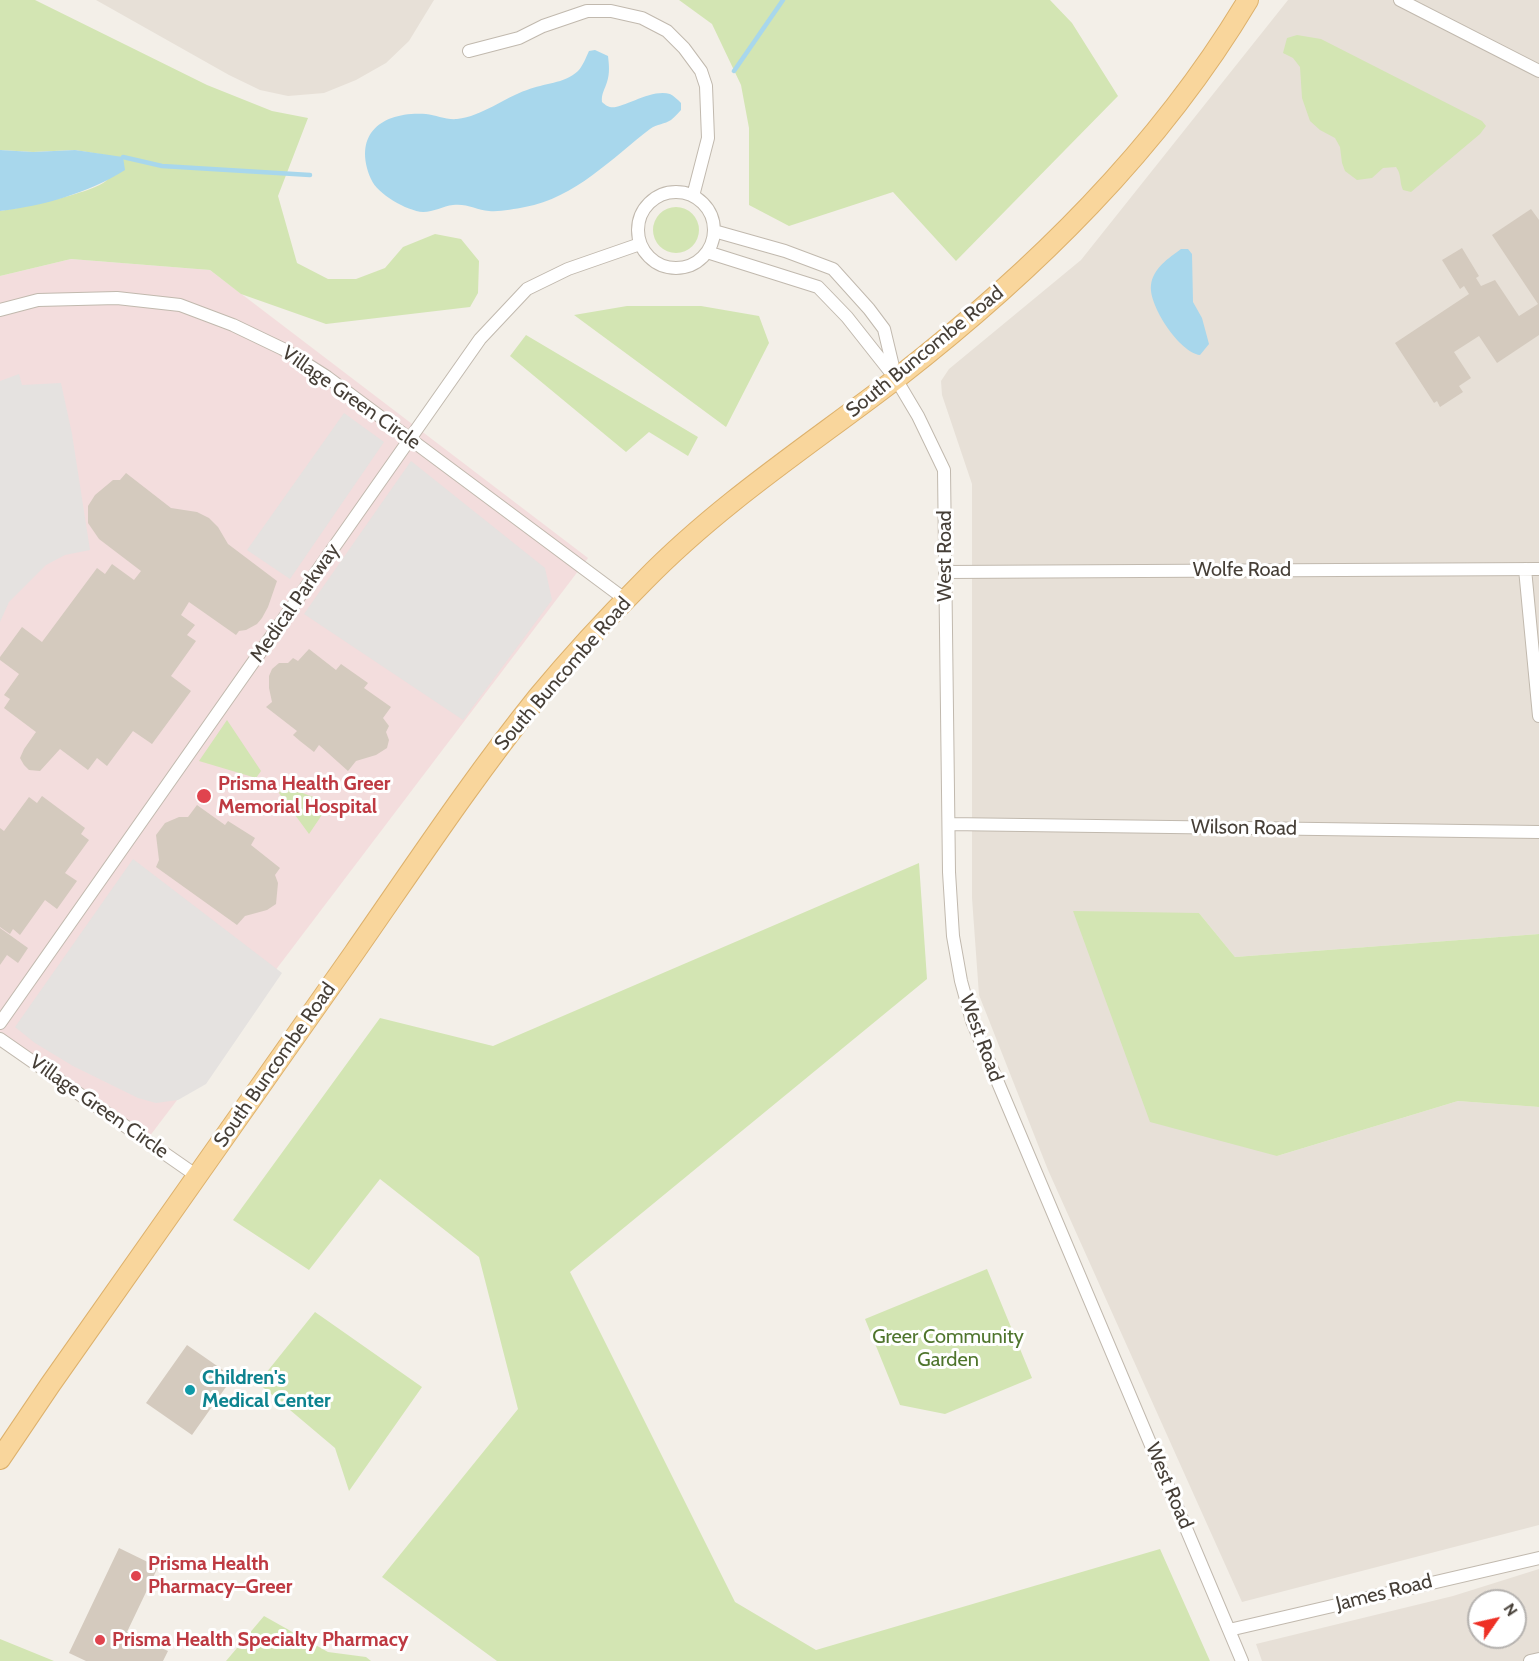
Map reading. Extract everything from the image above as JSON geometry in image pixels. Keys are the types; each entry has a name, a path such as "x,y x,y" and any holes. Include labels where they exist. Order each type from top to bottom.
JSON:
{"main road":[{"name":"South Buncombe Road","path":"0,1459 497,751 581,647 655,570 717,514 771,471 896,379 986,306 1035,262 1125,167 1185,95 1227,35 1248,0"}],"street":[{"path":"1400,0 1539,71"},
{"path":"469,51 519,38 543,26 587,11 611,11 642,18 667,31 684,48 701,71 705,86 708,138 693,196"},
{"path":"667,193 680,193 693,196 708,211 714,231 707,252 699,261 677,268 665,267 646,254 640,244 639,218 655,198 667,193"},
{"path":"714,231 785,251 833,269 884,329 896,379"},
{"name":"Medical Parkway","path":"0,1023 480,339 527,289 568,268 640,244"},
{"path":"707,252 818,287 847,317 896,379"},
{"name":"Village Green Circle","path":"0,310 38,300 117,298 180,305 233,325 283,349 327,377 626,600"},
{"name":"West Road","path":"896,379 918,416 944,470 949,824 953,936 960,981 972,1021 1242,1661"},
{"path":"1525,569 1539,716"},
{"name":"Wolfe Road","path":"945,572 1539,569"},
{"name":"Wilson Road","path":"949,824 1539,832"},
{"name":"Village Green Circle","path":"0,1039 197,1176"},
{"name":"James Road","path":"1229,1630 1539,1558"},
{"path":"1530,1661 1539,1659"}],"shaded area":[{"path":"96,0 434,0 409,41 386,63 356,80 324,93 288,96 260,90 229,75"},
{"path":"1288,0 1539,0 1539,934 1235,957 1199,913 1277,1156 1458,1101 1539,1107 1539,1525 1242,1602 1048,1170 979,995 972,898 972,484 942,395 941,381 949,369 1081,260"},
{"name":"Prisma Health Greer Memorial Hospital","path":"71,259 210,270 588,558 146,1141 0,1034 0,276"},
{"path":"19,374 22,385 61,383 72,434 90,550 65,555 46,565 9,602 0,622 0,381"},
{"path":"344,413 384,442 290,579 247,550"},
{"path":"411,461 545,568 552,600 463,720 304,614"},
{"path":"133,859 282,973 206,1084 178,1100 156,1103 138,1098 73,1066 35,1043 15,1027"},
{"path":"1539,1569 1539,1661 1262,1661 1256,1644 1467,1592 1467,1649 1527,1649 1527,1589 1475,1589"}],"green space":[{"path":"0,0 35,0 207,85 272,111 308,118 278,196 297,263 328,279 356,279 385,268 403,247 435,234 461,239 479,261 478,293 470,307 326,324 241,294 210,270 71,259 0,276 0,211 88,190 107,180 123,158 75,150 33,152 0,150"},
{"path":"679,0 1050,0 1072,23 1118,96 956,261 893,192 789,226 749,205 749,128 741,85 712,24"},
{"path":"1297,35 1321,39 1482,121 1486,126 1480,134 1411,192 1403,190 1396,167 1383,168 1372,178 1357,180 1345,171 1340,147 1335,138 1320,130 1310,121 1302,98 1300,67 1293,58 1283,53 1287,38"},
{"path":"676,207 692,214 699,230 692,246 676,253 660,246 653,230 660,214"},
{"path":"627,306 701,306 759,316 769,343 726,427 574,315"},
{"path":"526,335 698,437 688,456 649,432 626,452 510,356"},
{"path":"227,720 261,771 256,778 199,761"},
{"path":"283,786 330,803 309,834 279,793"},
{"path":"919,863 927,979 570,1272 735,1602 816,1650 1160,1549 1210,1661 497,1661 382,1577 518,1409 479,1257 380,1179 309,1270 233,1220 380,1018 493,1046"},
{"path":"1073,911 1199,913 1235,957 1539,934 1539,1107 1458,1101 1277,1156 1150,1122"},
{"name":"Greer Community Garden","path":"987,1269 1032,1378 945,1414 900,1405 865,1319"},
{"path":"315,1312 422,1387 349,1491 335,1448 258,1383"},
{"path":"264,1616 328,1652 366,1657 371,1661 226,1661"},
{"path":"0,1639 54,1661 0,1661"}],"water":[{"path":"595,50 608,56 609,75 602,99 606,105 615,107 662,93 670,94 677,99 681,103 681,110 671,120 650,129 577,186 543,202 525,207 489,211 458,205 423,212 409,209 393,201 374,185 366,163 365,149 368,138 384,121 410,114 457,119 476,114 518,93 560,81 572,75 581,67 589,51"},
{"path":"0,150 33,152 75,150 123,157 125,170 81,192 32,206 0,211"},
{"path":"1181,249 1188,249 1192,254 1193,302 1202,318 1209,344 1200,355 1183,346 1175,337 1160,315 1151,294 1152,279 1155,273 1162,264"}],"building":[{"path":"1531,209 1539,220 1539,335 1497,363 1479,336 1454,352 1471,378 1459,386 1463,392 1440,407 1437,401 1434,403 1395,343 1469,294 1464,286 1460,289 1442,260 1462,248 1479,276 1476,278 1481,286 1495,280 1519,316 1538,304 1492,235"},
{"path":"126,473 171,508 197,512 209,518 218,527 228,544 277,581 262,618 257,624 239,631 236,635 189,602 181,615 195,625 187,635 196,641 171,676 191,691 152,744 133,731 107,766 97,758 88,770 60,749 40,771 29,770 20,758 36,732 4,708 10,699 4,695 19,674 0,660 0,657 22,627 42,642 97,568 105,574 112,564 134,580 141,571 99,539 88,523 88,506 95,495 113,480 120,480"},
{"path":"309,649 336,670 341,664 368,683 364,688 391,707 383,718 389,726 386,732 389,740 387,748 376,755 356,761 348,771 319,745 314,752 293,735 297,731 266,707 272,702 269,676 272,669 279,663 288,663 293,658 298,661"},
{"path":"42,796 85,828 81,834 89,840 65,873 77,881 57,909 45,900 20,935 13,929 10,934 0,927 0,828 4,831 29,797 37,803"},
{"path":"197,805 225,825 228,821 255,838 251,845 280,868 275,875 278,883 276,904 267,910 245,916 237,925 156,867 159,860 156,835 165,823 179,817 188,817"},
{"path":"0,928 28,948 18,963 7,955 0,965"},
{"name":"Children's Medical Center","path":"187,1345 233,1377 192,1435 146,1403"},
{"path":"119,1548 158,1567 127,1632 168,1651 163,1661 86,1661 69,1653"}],"waterway":[{"path":"734,71 783,0"},
{"path":"123,157 162,166 310,175"}],"place":[{"name":"Prisma Health Greer Memorial Hospital","path":"204,796"},
{"name":"Children's Medical Center","path":"190,1390"},
{"name":"Prisma Health Pharmacy–Greer","path":"136,1576"},
{"name":"Prisma Health Specialty Pharmacy","path":"100,1640"}]}
